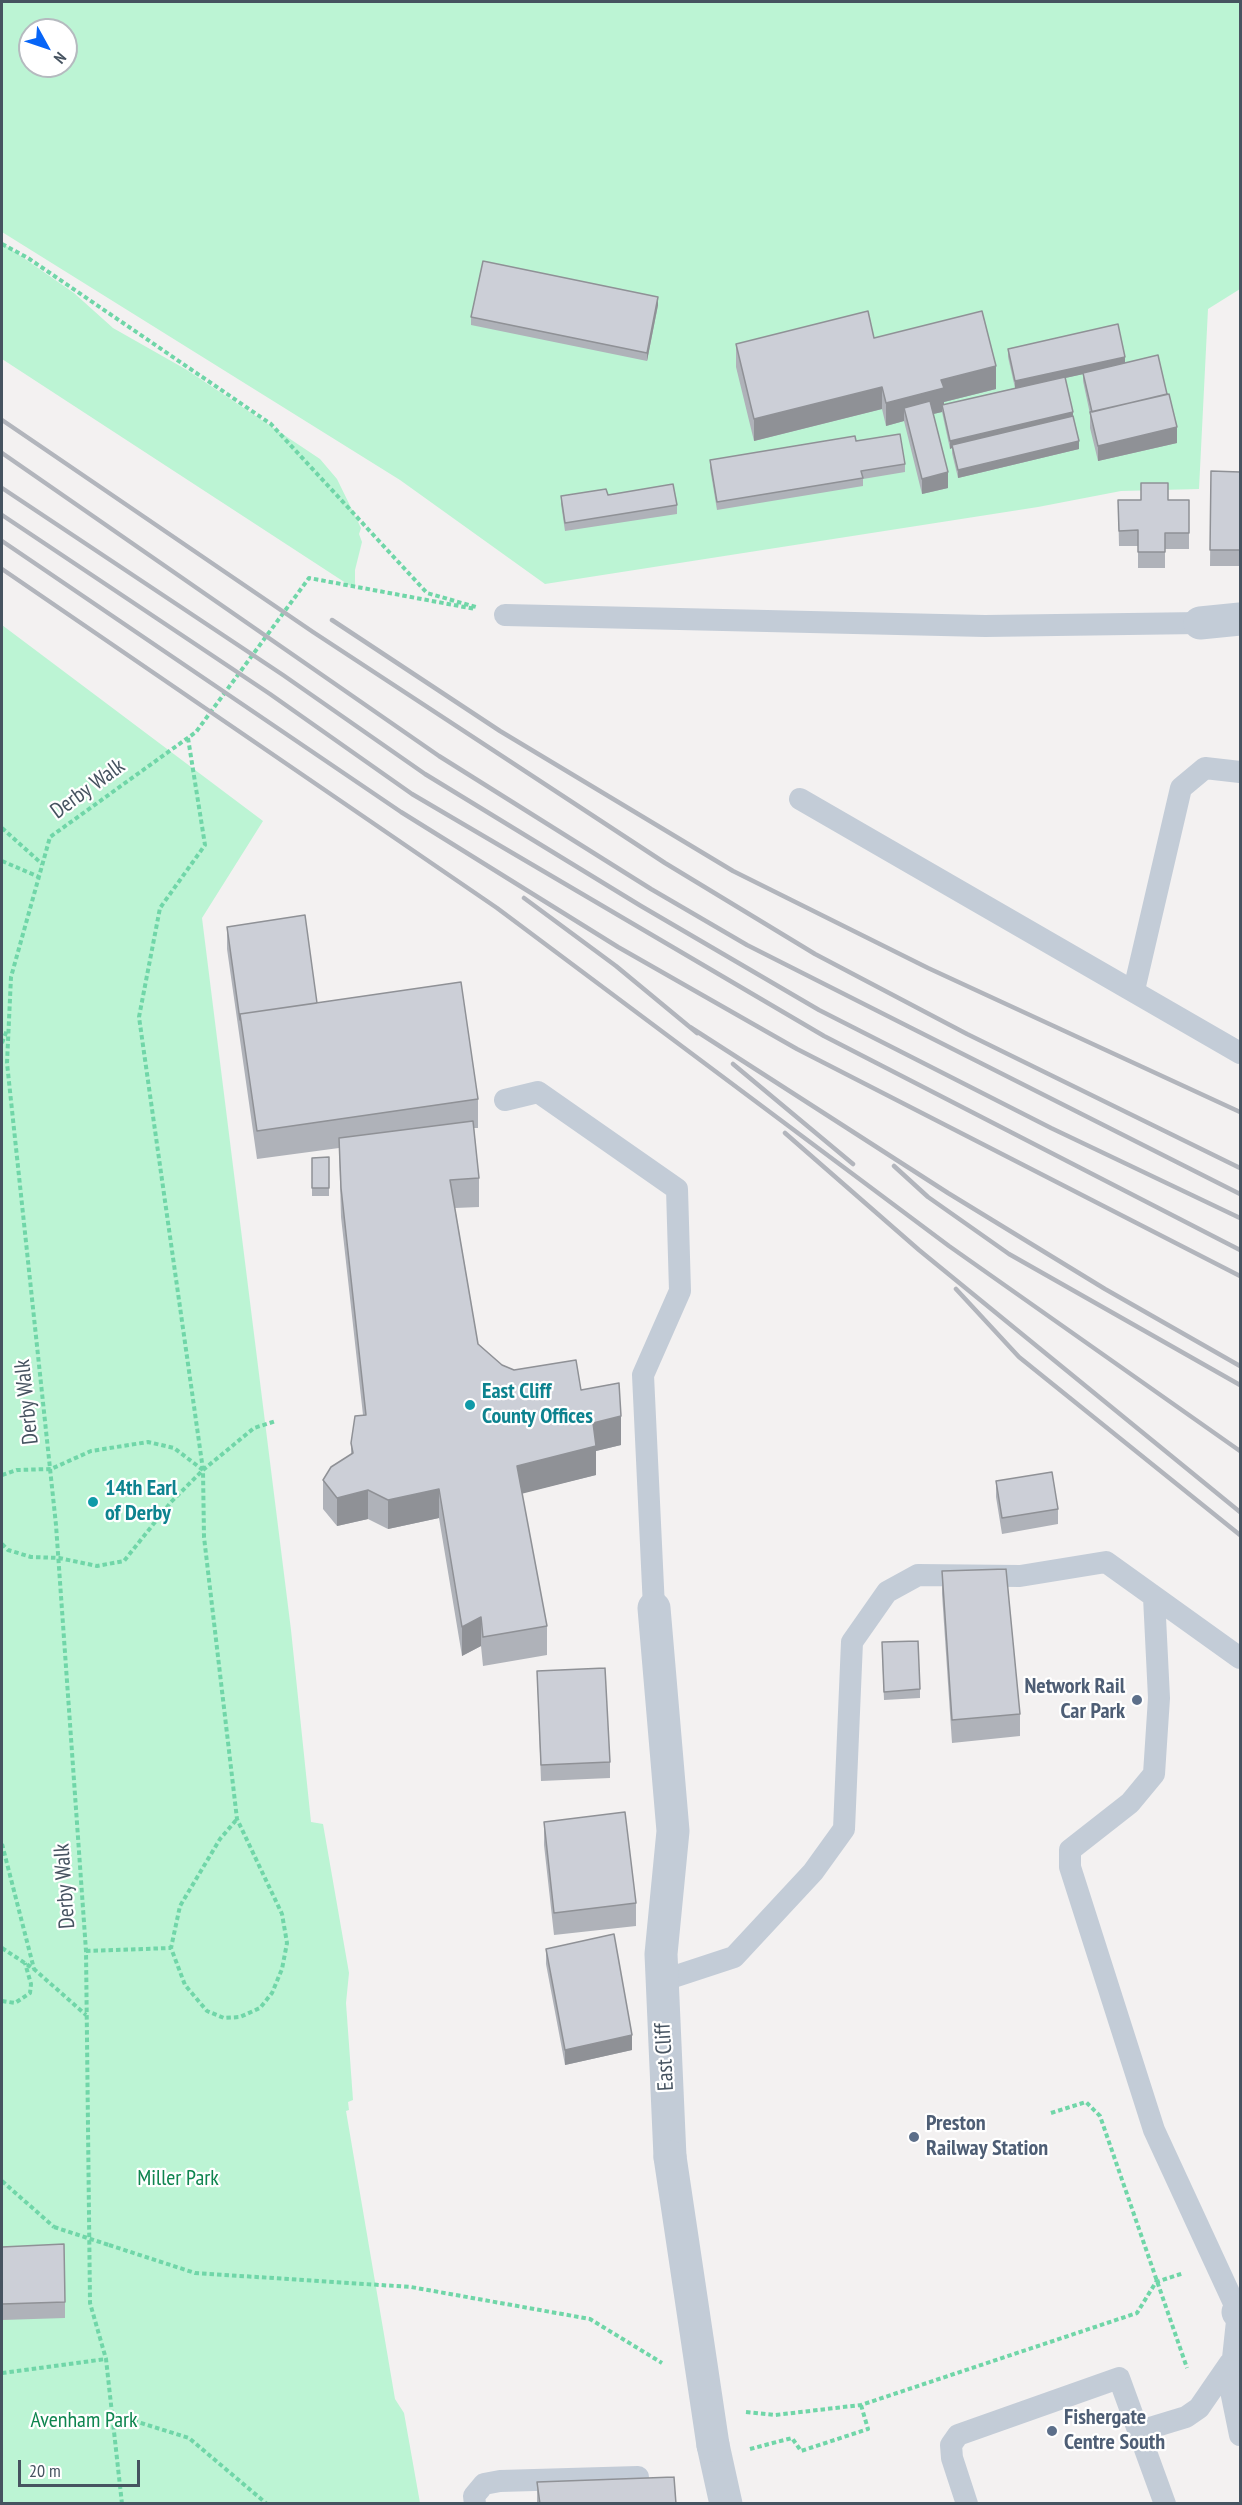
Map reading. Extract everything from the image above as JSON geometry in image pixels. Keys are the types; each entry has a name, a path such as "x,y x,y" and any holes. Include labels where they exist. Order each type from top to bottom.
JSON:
{"street":[{"path":"1200,623 1240,620"},
{"name":"East Cliff","path":"654,1608 673,1831 661,1982 670,2157 714,2452 726,2504"}],"lane":[{"path":"506,615 985,626 1200,623"},
{"path":"1134,990 1181,788 1205,768 1240,772"},
{"path":"800,799 1240,1053"},
{"path":"505,1100 538,1092 677,1189 680,1291 643,1375 654,1608"},
{"path":"661,1982 734,1957 813,1872 844,1829 852,1642 887,1592 918,1575 1020,1576 1106,1562 1240,1658"},
{"path":"1154,1597 1159,1698 1154,1774 1130,1803 1070,1850 1070,1867 1154,2130 1239,2312 1230,2386 1240,2435"},
{"path":"1140,2431 1186,2417 1199,2408 1232,2361"},
{"path":"967,2504 952,2458 951,2445 958,2435 1119,2378 1165,2504"},
{"path":"475,2504 474,2496 484,2484 500,2481 638,2477"}],"path":[{"path":"2,244 28,258 271,424 427,593 506,615"},
{"name":"Derby Walk","path":"122,2504 106,2359 90,2303 86,1952 51,1469 4,1064 9,1026 11,977 50,837 196,732 309,578 506,615"},
{"path":"188,738 205,845 160,908 139,1017 203,1470 204,1537 237,1819 282,1914 288,1943 282,1969 272,1993 260,2008 240,2018 224,2018 207,2011 185,1985 171,1948 180,1906 220,1839 237,1819"},
{"path":"2,828 42,864"},
{"path":"2,861 39,877"},
{"path":"2,1043 9,1026"},
{"path":"2,1544 8,1550 31,1557 58,1558 97,1566 124,1561 171,1502 203,1470 254,1428 276,1421"},
{"path":"2,1475 17,1470 51,1469 91,1451 148,1442 174,1448 203,1470"},
{"path":"2,1844 34,1969"},
{"path":"2,1948 34,1969 87,2015"},
{"path":"86,1952 171,1948"},
{"path":"2,2001 15,2003 30,1993 31,1984 25,1962"},
{"path":"1051,2114 1086,2102 1100,2116 1190,2377"},
{"path":"2,2181 54,2227 195,2273 411,2287 590,2319"},
{"path":"740,2412 775,2415 861,2404 1137,2313 1156,2282"},
{"path":"2,2373 106,2359"},
{"path":"714,2452 792,2438 801,2451 868,2429 861,2404"},
{"path":"111,2414 189,2438 267,2504"}],"green space":[{"path":"2,2 1240,2 1240,289 1208,309 1199,489 1121,491 1038,507 545,584 400,480 2,232"},
{"path":"2,243 74,293 113,328 187,370 320,459 337,479 361,528 359,534 362,542 355,570 355,589 2,359"},
{"name":"Miller Park","path":"2,625 263,821 202,918 291,1630 311,1822 323,1824 349,1973 346,2003 353,2100 348,2102 349,2110 346,2111 395,2399 404,2413 420,2503 2,2503"}],"building":[{"path":"483,261 658,297 647,353 471,317"},
{"path":"868,311 874,338 982,311 996,366 941,380 944,388 886,403 882,387 754,419 736,344"},
{"path":"1118,324 1125,357 1015,381 1008,349"},
{"path":"1158,355 1167,394 1092,412 1083,373"},
{"path":"1065,377 1073,412 950,441 942,405"},
{"path":"1169,394 1177,427 1098,446 1090,412"},
{"path":"930,401 948,472 922,479 904,408"},
{"path":"1073,416 1079,441 958,470 952,445"},
{"path":"900,434 905,464 861,471 863,478 717,502 710,460 855,436 856,441"},
{"path":"1211,471 1240,472 1240,550 1210,550"},
{"path":"1141,483 1168,483 1168,500 1189,500 1189,533 1165,533 1165,552 1138,552 1138,530 1119,531 1118,500 1141,500"},
{"path":"673,484 677,505 565,523 561,496 606,489 608,495"},
{"path":"305,915 317,1003 240,1014 240,1020 227,927"},
{"path":"461,982 478,1099 257,1131 240,1014"},
{"name":"East Cliff County Offices","path":"473,1121 479,1178 450,1180 478,1344 502,1365 514,1370 576,1360 581,1390 619,1383 621,1416 593,1423 596,1446 517,1466 547,1626 483,1637 481,1617 462,1627 439,1489 388,1500 368,1490 337,1498 323,1480 331,1467 353,1453 351,1443 355,1416 366,1415 341,1188 339,1138"},
{"path":"329,1157 329,1188 312,1188 312,1158"},
{"path":"1052,1472 1058,1509 1002,1518 996,1481"},
{"path":"1006,1569 1020,1714 952,1720 942,1571"},
{"path":"918,1641 920,1689 884,1692 882,1642"},
{"path":"605,1668 610,1762 541,1765 537,1671"},
{"path":"625,1812 636,1903 554,1913 544,1822"},
{"path":"614,1934 632,2035 565,2050 546,1949"},
{"path":"64,2244 65,2302 2,2304 2,2247"},
{"path":"674,2477 676,2504 540,2504 537,2482"}],"railway":[{"path":"2,420 313,632 665,863 815,954 967,1034 1240,1168"},
{"path":"2,453 439,756 651,889 747,945 1240,1194"},
{"path":"2,488 283,675 425,774 641,906 819,1010 1051,1128 1240,1218"},
{"path":"2,515 270,694 412,794 824,1036 1240,1250"},
{"path":"2,541 401,812 618,947 797,1049 1240,1276"},
{"path":"2,569 497,908 949,1246 1240,1451"},
{"path":"332,620 500,731 733,871 928,968 1240,1112"},
{"path":"524,898 616,966 697,1033"},
{"path":"690,1027 948,1193 1105,1289 1240,1366"},
{"path":"733,1064 853,1164"},
{"path":"785,1133 919,1250 1240,1512"},
{"path":"894,1166 928,1197 1009,1254 1240,1385"},
{"path":"956,1289 1019,1357 1240,1535"}],"place":[{"name":"East Cliff County Offices","path":"470,1405"},
{"name":"14th Earl of Derby","path":"93,1502"},
{"name":"Network Rail Car Park","path":"1137,1700"},
{"name":"Preston Railway Station","path":"914,2137"},
{"name":"Fishergate Centre South","path":"1052,2431"}],"park label":[{"name":"Avenham Park","path":"84,2421"}]}
